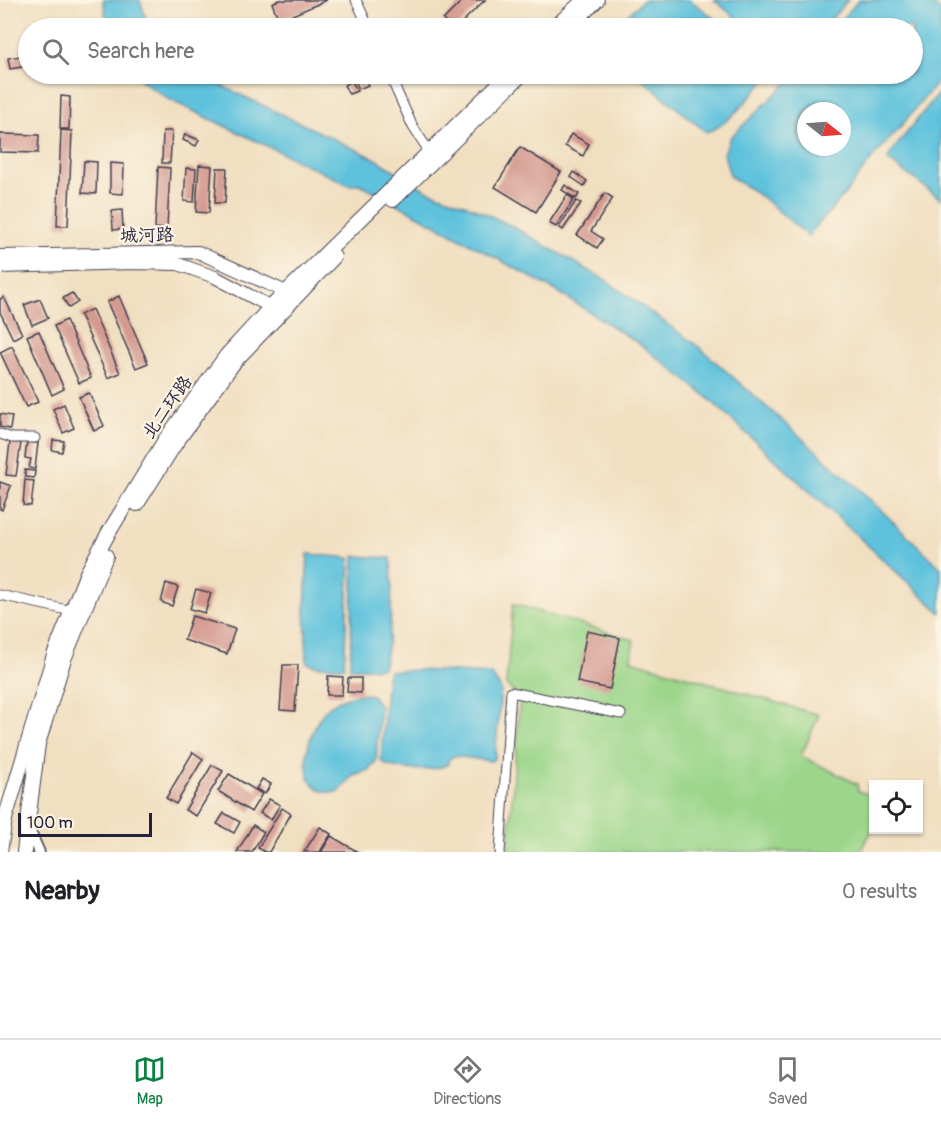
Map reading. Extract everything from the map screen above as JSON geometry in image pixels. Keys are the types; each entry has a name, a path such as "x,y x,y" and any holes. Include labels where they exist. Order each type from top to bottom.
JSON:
{"main road":[{"path":"565,18 584,0"},
{"path":"578,18 597,0"},
{"name":"北二环路","path":"421,166 429,151 498,84"},
{"name":"北二环路","path":"0,852 5,819 54,655 72,610 87,573 109,531 165,440 227,355 286,292 511,84"},
{"name":"北二环路","path":"24,852 38,744 64,659 96,577 116,536 175,444 235,361 379,207"},
{"name":"城河路","path":"0,256 198,252 286,292"},
{"name":"城河路","path":"0,267 178,264 215,276 271,308"}],"street":[{"path":"356,0 364,18"},
{"path":"394,84 413,127 429,151"},
{"path":"0,434 12,438 35,438"},
{"path":"0,595 72,610"},
{"path":"500,852 512,692 621,714"},
{"path":"26,824 39,852"}],"green space":[{"path":"513,604 634,640 631,660 819,715 801,756 857,784 858,791 869,795 870,834 860,852 508,852 520,698 506,685"}],"water":[{"path":"103,0 140,0 146,18 106,18"},
{"path":"643,0 690,0 714,18 625,18"},
{"path":"714,0 848,0 832,18 736,18"},
{"path":"859,0 927,0 941,11 941,78 808,236 762,197 730,176 724,154 730,138 786,84 923,84 923,18 843,18"},
{"path":"147,84 218,84 376,159 426,190 467,205 510,225 607,281 699,347 858,488 941,568 941,613 706,396 641,345 560,293 370,189 360,184 349,185 168,99"},
{"path":"648,84 762,84 723,124 706,132"},
{"path":"941,90 941,199 888,160 890,154"},
{"path":"308,554 350,558 344,667 318,666 307,663 305,609"},
{"path":"354,556 391,558 391,613 383,668 350,668"},
{"path":"418,670 491,674 501,689 495,758 491,761 454,756 448,760 448,764 442,767 413,770 394,767 381,760 386,684 389,671"},
{"path":"362,694 372,695 380,706 376,761 368,770 353,775 339,792 324,791 314,785 308,775 306,762 312,734 318,721 329,707 342,699"}],"building":[{"path":"279,0 327,0 286,18 278,18 272,3"},
{"path":"463,0 485,0 466,18 445,18"},
{"path":"18,56 18,68 10,69 8,58"},
{"path":"354,84 357,91 349,94 344,85"},
{"path":"357,84 368,84 368,85 359,89"},
{"path":"61,96 70,97 69,129 60,129"},
{"path":"61,130 72,131 68,226 57,226"},
{"path":"163,131 172,131 170,163 162,163"},
{"path":"0,134 39,135 38,153 0,152"},
{"path":"185,134 199,140 196,146 183,140"},
{"path":"571,134 589,144 583,156 565,146"},
{"path":"520,147 561,172 536,212 495,187"},
{"path":"84,161 97,162 96,194 82,193"},
{"path":"110,163 124,164 123,194 110,193"},
{"path":"199,165 212,166 209,213 196,212"},
{"path":"158,167 170,168 167,229 155,228"},
{"path":"186,168 196,169 194,202 184,201"},
{"path":"217,168 227,168 225,203 215,203"},
{"path":"574,172 587,181 584,186 571,177"},
{"path":"565,185 579,194 576,199 562,190"},
{"path":"605,193 613,198 591,231 603,239 597,248 577,235"},
{"path":"567,195 574,199 556,227 549,223"},
{"path":"576,201 581,203 563,230 559,227"},
{"path":"122,210 123,229 113,230 112,211"},
{"path":"72,293 78,302 69,308 63,298"},
{"path":"119,296 148,363 136,368 107,302"},
{"path":"4,297 22,334 13,339 0,312 0,299"},
{"path":"40,299 48,318 32,325 24,305"},
{"path":"92,309 120,373 108,378 80,315"},
{"path":"66,320 91,378 79,383 54,326"},
{"path":"39,331 64,389 52,395 27,336"},
{"path":"12,346 38,402 26,407 0,352"},
{"path":"89,393 104,426 94,431 79,397"},
{"path":"64,404 74,428 63,433 53,409"},
{"path":"0,414 12,416 10,429 0,427"},
{"path":"53,440 64,441 62,452 52,450"},
{"path":"10,442 21,443 16,476 6,475"},
{"path":"27,442 38,443 35,469 29,468 31,459 25,458"},
{"path":"25,470 35,471 34,478 25,477"},
{"path":"25,480 34,481 31,506 23,505"},
{"path":"0,482 11,486 2,510 0,509"},
{"path":"166,583 178,587 172,606 161,602"},
{"path":"196,589 211,593 205,613 190,609"},
{"path":"192,616 235,629 227,654 184,640"},
{"path":"587,631 620,638 610,689 577,682"},
{"path":"283,665 298,665 295,711 280,710"},
{"path":"328,676 343,677 342,695 327,695"},
{"path":"348,678 361,678 361,693 347,692"},
{"path":"193,752 203,759 176,804 166,798"},
{"path":"212,765 223,771 196,816 185,810"},
{"path":"229,774 262,794 251,812 218,791"},
{"path":"262,779 271,784 265,794 256,789"},
{"path":"269,799 280,805 271,820 260,813"},
{"path":"282,808 291,814 269,852 265,852 258,848"},
{"path":"224,813 240,822 234,833 217,824"},
{"path":"253,825 264,832 252,852 237,852"},
{"path":"320,827 331,834 320,852 304,852"},
{"path":"331,836 358,852 321,852"}]}
